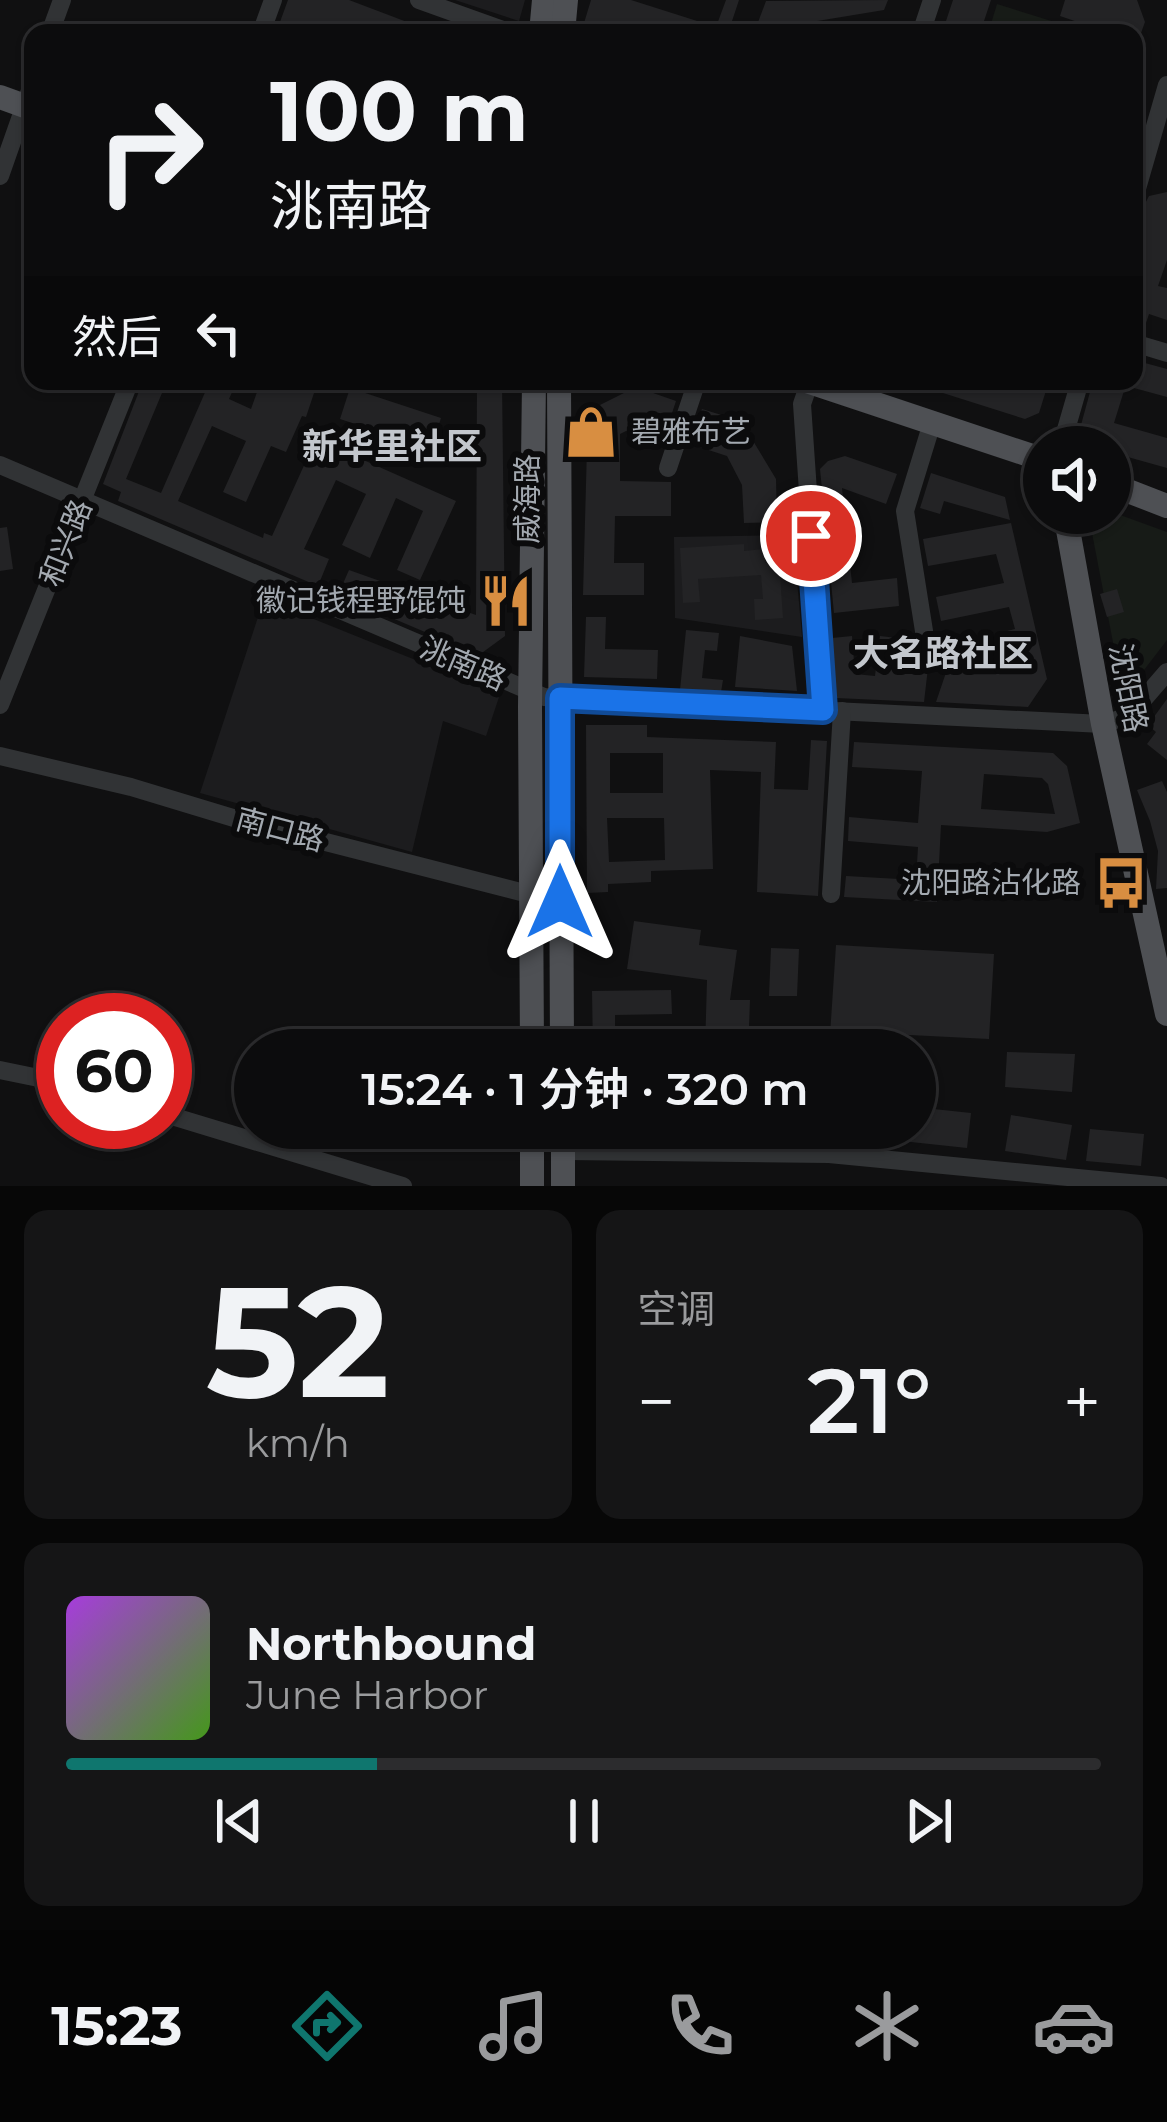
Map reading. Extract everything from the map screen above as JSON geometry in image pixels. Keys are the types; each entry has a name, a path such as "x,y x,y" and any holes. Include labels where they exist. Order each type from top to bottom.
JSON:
{"main road":[{"name":"威海路","path":"532,1029 530,693 552,390"},
{"name":"威海路","path":"553,390 562,1029"},
{"path":"836,390 1023,453"},
{"path":"1131,492 1167,506"},
{"name":"沈阳路","path":"1069,534 1103,724 1163,971 1167,1013"},
{"path":"532,1149 532,1186"},
{"path":"563,1186 564,1149"}],"street":[{"path":"418,0 486,24"},
{"path":"1167,85 1144,144 1167,165"},
{"path":"0,176 23,98"},
{"name":"和兴路","path":"0,705 127,390"},
{"path":"668,468 694,390"},
{"path":"806,390 802,404 833,711 831,894"},
{"path":"1067,426 1078,390"},
{"path":"924,631 905,511 932,422"},
{"name":"洮南路","path":"0,466 530,693 1103,724"},
{"path":"1103,724 1129,716 1167,672"},
{"name":"南口路","path":"0,756 560,902"},
{"path":"0,1070 36,1077"},
{"path":"192,1122 403,1186"},
{"path":"734,1149 1161,1186"}],"shaded area":[{"path":"455,0 525,0 519,21"},
{"path":"997,4 1061,24 991,24"},
{"path":"1131,519 1167,532 1167,640 1144,670 1130,676 1116,658 1092,534 1131,534"},
{"path":"793,535 802,637 675,618 674,537"},
{"path":"264,599 500,694 486,736 443,721 412,852 200,793"}],"building":[{"path":"288,0 349,0 412,24 279,24"},
{"path":"591,0 631,0 707,24 584,24"},
{"path":"726,0 739,0 731,24 717,24"},
{"path":"888,0 884,10 799,24 757,24 766,1"},
{"path":"953,0 991,0 983,24 945,24"},
{"path":"1065,0 1137,0 1145,22 1143,28 1083,24 1060,16"},
{"path":"1167,192 1167,260 1158,286 1167,288 1167,320 1149,314 1143,332 1143,208 1149,196"},
{"path":"1143,362 1167,369 1167,397 1141,390"},
{"path":"140,390 163,390 126,479 161,493 206,390 233,390 229,399 251,409 258,390 315,390 286,452 271,446 246,502 223,492 246,441 212,426 178,501 263,538 264,533 272,536 316,439 456,501 420,580 397,570 423,511 396,498 370,558 342,545 366,494 336,480 304,549 329,559 318,586 118,501 121,492 103,484"},
{"path":"349,390 441,418 431,449 340,419"},
{"path":"477,390 502,390 505,636 479,655 338,595 349,570 476,615"},
{"path":"630,390 676,401 667,428 646,421 620,434 620,481 671,482 671,516 615,516 614,563 644,563 644,595 583,595 588,411"},
{"path":"933,390 1046,390 1039,413 1025,419"},
{"path":"1091,390 1124,390 1114,423 1125,426 1081,426"},
{"path":"702,409 741,421 776,479 777,522 744,523 742,485 727,456 690,444"},
{"path":"1131,428 1167,438 1167,468 1131,458"},
{"path":"845,456 897,474 886,504 842,488 852,583 897,578 899,606 834,613 820,469"},
{"path":"931,473 1005,497 1010,520 944,501 940,514 920,508"},
{"path":"1011,523 1047,679 1028,707 936,702 953,652 1004,641 1003,632 1015,629 1009,607 941,621 936,597 1004,583 996,554 928,566 923,539"},
{"path":"7,527 13,569 0,571 0,528"},
{"path":"744,544 744,551 764,549 765,563 779,562 783,618 755,620 754,599 763,599 761,575 698,579 700,602 683,603 680,548"},
{"path":"1117,589 1124,612 1107,617 1100,594"},
{"path":"586,617 606,617 605,649 658,650 657,679 584,677"},
{"path":"686,630 719,633 717,651 705,650 702,678 723,680 721,692 680,690"},
{"path":"740,636 792,646 797,691 735,687"},
{"path":"852,636 855,674 875,676 880,636 931,642 924,702 836,698 832,638"},
{"path":"1167,699 1167,760 1147,744 1156,732 1148,725"},
{"path":"586,725 647,725 647,737 776,742 774,789 808,790 811,740 827,741 818,896 757,892 761,772 710,770 713,869 651,871 651,882 608,884 608,892 587,893","holes":["610,753 663,753 663,793 610,793","607,818 664,818 665,860 609,862"]},
{"path":"854,742 1053,753 1067,766 1080,823 1047,832 941,825 937,902 844,897 846,876 916,880 918,847 848,841 849,817 918,823 922,771 852,767","holes":["984,774 1042,778 1048,784 1055,814 981,809"]},
{"path":"1162,781 1167,792 1167,888 1156,889 1158,851 1137,790"},
{"path":"634,921 701,930 699,945 737,950 730,1000 750,1000 749,1027 795,1029 706,1029 707,980 627,969"},
{"path":"836,945 994,954 989,1039 936,1036 936,1029 830,1029"},
{"path":"771,948 799,949 797,996 769,996"},
{"path":"671,990 672,1014 615,1015 615,1029 593,1029 592,991"},
{"path":"1007,1052 1075,1054 1072,1092 1005,1087"},
{"path":"936,1109 971,1113 967,1148 936,1145"},
{"path":"1011,1115 1072,1125 1066,1160 1005,1151"},
{"path":"1090,1129 1144,1134 1141,1166 1086,1161"}],"place":[{"name":"碧雅布艺","path":"591,432"},
{"name":"徽记钱程野馄饨","path":"506,601"},
{"name":"沈阳路沾化路","path":"1121,883"}],"district":[{"name":"新华里社区","path":"392,446"},
{"name":"大名路社区","path":"943,653"}],"route":[{"path":"560,902 560,698 823,710 811,536"}]}
